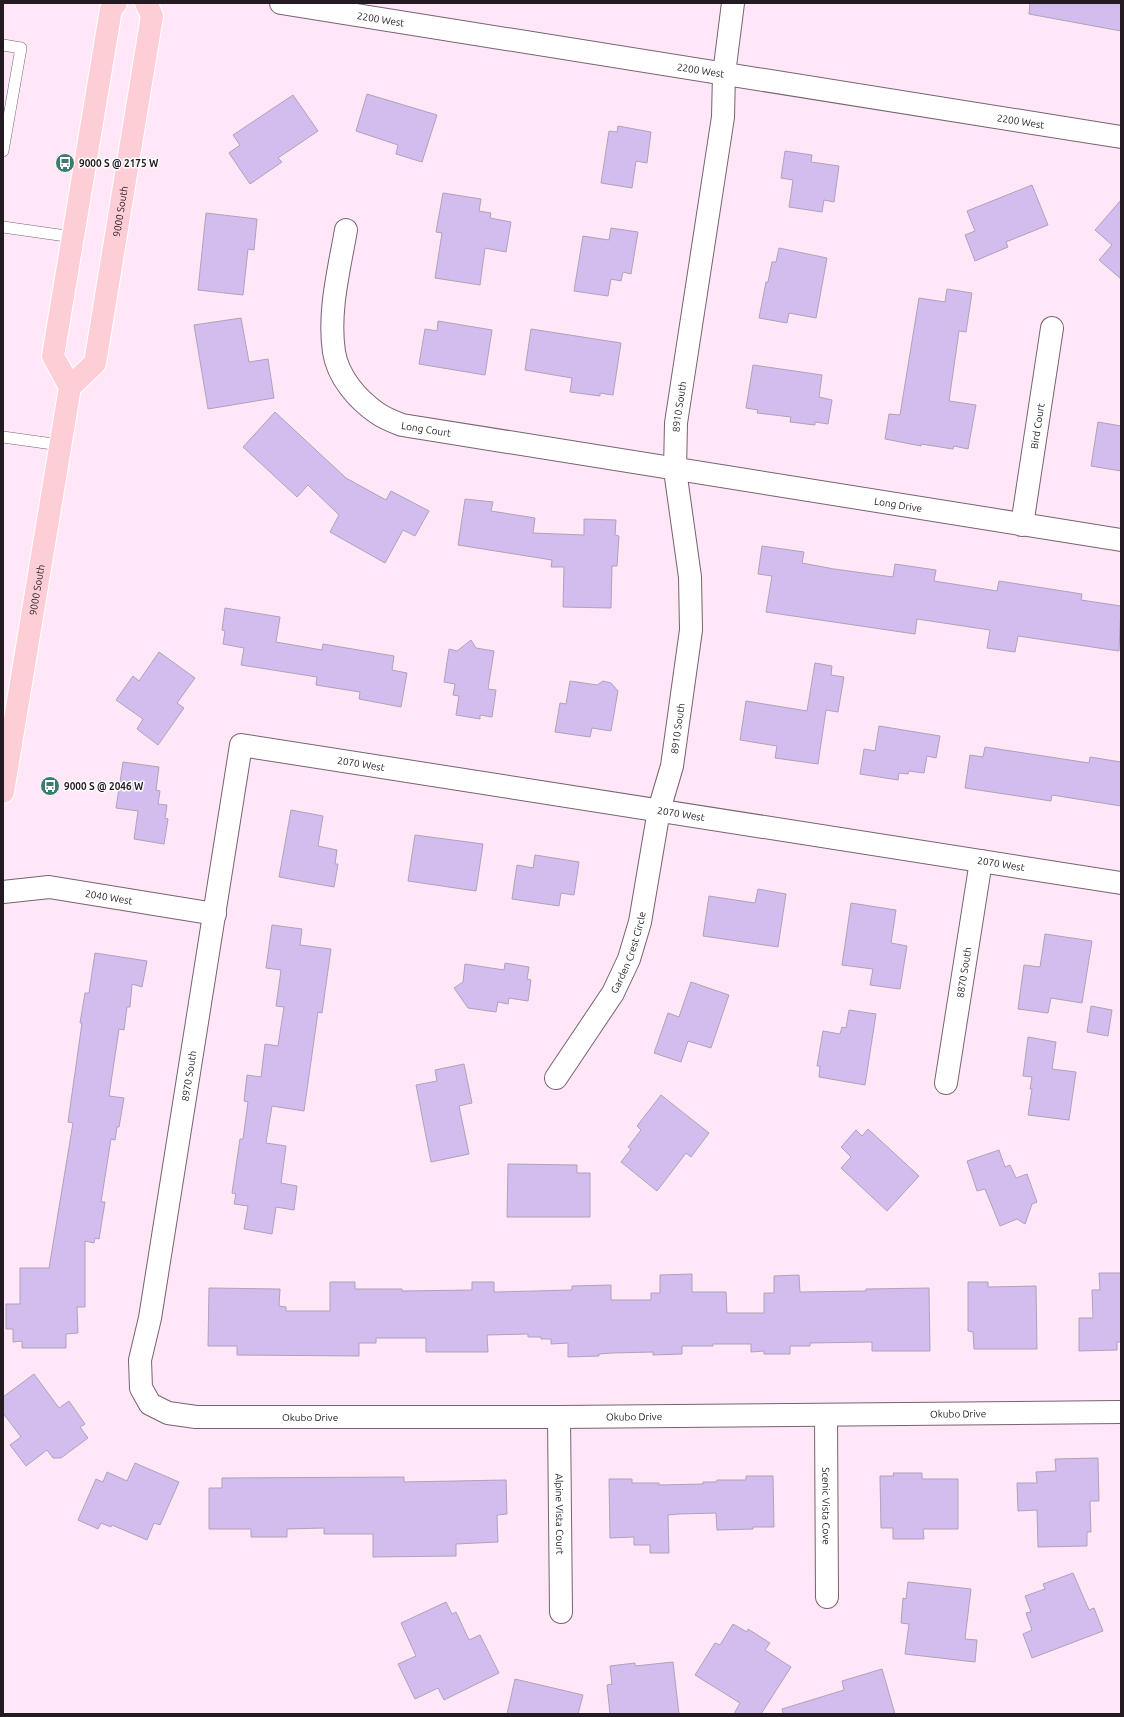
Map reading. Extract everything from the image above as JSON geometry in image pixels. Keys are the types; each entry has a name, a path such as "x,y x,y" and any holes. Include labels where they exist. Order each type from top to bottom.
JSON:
{"main road":[{"path":"70,387 53,356 111,9 116,3"},
{"name":"9000 South","path":"3,792 7,737 70,387 95,363 152,16 146,3"}],"street":[{"name":"2200 West","path":"281,3 1121,137"},
{"name":"8910 South","path":"659,810 672,766 691,630 690,577 675,470 676,423 723,117 724,74 733,3"},
{"name":"Long Court","path":"346,230 333,323 334,353 345,382 361,400 378,414 402,426 675,470"},
{"name":"Bird Court","path":"1022,525 1052,328"},
{"name":"Long Drive","path":"675,470 1121,540"},
{"name":"2070 West","path":"241,745 1121,883"},
{"name":"8970 South","path":"150,1404 141,1388 140,1360 150,1318 241,745"},
{"name":"Garden Crest Circle","path":"556,1078 613,993 629,959 640,922 659,810"},
{"name":"8870 South","path":"946,1083 981,861"},
{"name":"2040 West","path":"3,892 49,887 215,914"},
{"name":"Okubo Drive","path":"150,1404 168,1413 196,1417 826,1415 1121,1412"},
{"name":"Scenic Vista Cove","path":"826,1415 827,1597"},
{"name":"Alpine Vista Court","path":"559,1416 561,1612"}],"lane":[{"path":"3,45 20,48 3,151"},
{"path":"3,227 73,237"},
{"path":"3,437 60,446"}],"building":[{"path":"1030,3 1121,3 1121,31 1029,14"},
{"path":"367,94 437,115 422,162 396,154 398,145 356,131"},
{"path":"293,95 318,131 278,158 282,162 250,184 229,153 240,145 233,135"},
{"path":"618,126 651,132 647,163 636,161 632,188 601,183 609,131 617,132"},
{"path":"785,151 812,155 811,162 839,166 834,202 824,200 822,212 789,207 793,180 781,178"},
{"path":"1032,185 1048,225 1006,242 1008,247 975,261 965,235 975,231 967,211"},
{"path":"443,193 481,199 479,211 491,213 490,218 511,222 506,252 485,248 480,285 435,278 442,233 436,232"},
{"path":"1121,200 1121,279 1099,260 1112,245 1095,230"},
{"path":"206,213 257,219 254,250 248,249 243,295 198,290"},
{"path":"611,228 638,232 631,274 623,272 621,281 611,279 608,296 574,291 583,236 609,240"},
{"path":"779,248 827,258 816,318 789,313 787,323 759,318 766,282 768,282 772,262 776,262"},
{"path":"947,289 972,293 966,332 959,331 949,401 976,405 968,449 954,446 953,449 921,444 921,446 885,439 889,414 900,415 919,298 945,302"},
{"path":"241,318 249,362 268,359 274,398 208,409 194,325"},
{"path":"438,321 492,330 485,375 419,364 425,329 437,331"},
{"path":"531,329 621,343 613,395 600,393 600,396 570,392 572,378 525,370"},
{"path":"753,365 822,375 819,397 832,400 828,424 815,422 815,425 790,422 791,417 757,413 758,410 746,408"},
{"path":"275,412 346,478 386,500 391,491 429,511 415,536 403,530 385,563 330,532 339,515 308,485 297,497 243,447"},
{"path":"1098,422 1121,426 1121,471 1091,466"},
{"path":"465,499 493,502 491,511 535,518 533,533 584,535 584,519 616,520 615,535 619,536 617,566 612,566 611,608 563,607 564,567 551,567 552,560 458,545"},
{"path":"762,546 804,552 802,563 834,569 893,577 895,564 936,570 934,581 997,591 999,581 1082,594 1081,600 1121,606 1119,651 1018,636 1015,652 987,648 990,630 917,619 915,634 766,612 772,576 758,574"},
{"path":"225,608 280,617 276,642 322,650 323,644 394,656 392,670 407,673 401,707 359,699 360,692 316,685 317,677 241,665 244,648 223,644 225,631 222,630"},
{"path":"471,640 476,648 494,651 488,689 496,690 492,717 480,715 480,719 456,715 459,696 453,695 455,684 444,682 449,649 457,651"},
{"path":"159,652 195,678 177,703 184,708 158,745 137,729 143,719 116,700 133,676 139,681"},
{"path":"815,663 832,666 831,675 844,677 838,712 826,710 818,764 775,758 777,746 740,740 746,701 807,711"},
{"path":"570,681 597,685 603,681 611,683 618,691 611,731 592,728 590,737 555,732 560,703 566,704"},
{"path":"879,726 940,736 936,758 927,756 924,773 909,771 908,774 899,773 898,780 860,774 864,749 875,751"},
{"path":"985,747 1089,763 1090,757 1121,762 1121,806 1052,795 1051,801 965,788 970,755 983,757"},
{"path":"123,762 159,767 156,790 160,791 158,804 167,805 165,818 168,819 164,844 134,839 138,811 116,808"},
{"path":"291,810 323,816 318,846 337,850 335,864 338,864 334,887 279,877"},
{"path":"415,835 483,844 476,891 408,881"},
{"path":"535,855 579,862 574,895 561,893 559,906 512,899 517,865 533,868"},
{"path":"758,889 786,894 778,947 703,936 709,896 755,903"},
{"path":"851,903 896,910 891,943 907,946 900,989 870,985 873,969 842,965"},
{"path":"272,925 302,929 300,945 331,949 322,1013 318,1012 304,1111 272,1106 266,1143 286,1146 281,1183 297,1186 294,1210 276,1207 272,1234 244,1229 248,1206 234,1204 236,1194 232,1193 240,1139 243,1139 248,1102 244,1101 247,1075 261,1077 265,1044 278,1046 284,1007 276,1006 281,970 266,968"},
{"path":"1045,934 1092,941 1082,1003 1051,998 1048,1013 1018,1009 1024,965 1040,967"},
{"path":"95,953 147,961 142,987 132,984 130,1007 127,1007 124,1030 119,1029 109,1096 124,1098 115,1140 111,1139 101,1202 105,1202 99,1239 95,1238 94,1243 85,1241 85,1307 77,1307 78,1333 66,1334 66,1348 22,1348 22,1341 13,1342 13,1329 6,1329 6,1304 20,1304 20,1268 49,1268 73,1123 68,1122 82,1023 80,1023 85,993 89,993"},
{"path":"505,963 529,967 527,979 531,980 528,1001 509,998 508,1004 498,1002 496,1012 468,1008 454,988 463,982 465,964 504,970"},
{"path":"691,982 729,995 711,1048 688,1041 681,1062 654,1053 668,1013 679,1017"},
{"path":"1091,1006 1112,1010 1108,1036 1087,1032"},
{"path":"849,1010 876,1014 865,1085 819,1077 820,1066 817,1066 823,1031 840,1034 842,1027 846,1028"},
{"path":"1028,1037 1056,1042 1052,1069 1076,1072 1069,1120 1028,1115 1032,1089 1030,1089 1032,1077 1023,1076"},
{"path":"464,1064 472,1103 459,1106 469,1154 431,1162 416,1085 437,1081 435,1070"},
{"path":"661,1095 709,1133 691,1157 686,1153 657,1191 621,1162 631,1149 628,1147 641,1130 637,1126"},
{"path":"868,1129 919,1176 887,1211 841,1168 851,1157 841,1147 856,1130 862,1136"},
{"path":"999,1150 1005,1167 1010,1165 1016,1178 1027,1174 1037,1202 1032,1204 1025,1224 1017,1219 1000,1226 985,1189 977,1191 967,1161"},
{"path":"508,1164 577,1165 577,1173 590,1173 590,1217 507,1217"},
{"path":"1099,1273 1121,1273 1121,1342 1117,1342 1117,1350 1079,1351 1079,1318 1093,1318 1092,1290 1100,1290"},
{"path":"692,1274 692,1292 726,1292 727,1313 764,1313 764,1293 774,1293 774,1276 799,1275 800,1292 929,1288 930,1351 872,1351 872,1342 810,1343 810,1346 790,1346 790,1354 764,1354 764,1351 751,1352 751,1344 713,1344 713,1346 682,1346 682,1354 653,1355 653,1352 612,1353 599,1354 599,1356 568,1357 568,1343 551,1344 551,1339 528,1337 528,1334 487,1335 488,1352 426,1352 426,1338 376,1338 376,1343 359,1343 359,1356 237,1355 237,1346 208,1346 209,1288 280,1289 279,1306 286,1307 286,1311 330,1311 330,1282 355,1282 355,1289 402,1289 402,1291 472,1290 472,1282 494,1282 494,1292 572,1290 572,1286 611,1285 611,1300 651,1300 651,1293 660,1293 660,1275"},
{"path":"968,1282 988,1282 988,1287 1036,1286 1037,1349 974,1349 973,1332 968,1331"},
{"path":"34,1374 59,1408 69,1401 85,1424 80,1427 88,1438 61,1458 53,1458 47,1450 26,1466 10,1445 21,1437 3,1413 3,1397"},
{"path":"1098,1458 1099,1501 1090,1501 1091,1532 1087,1532 1087,1546 1038,1547 1037,1510 1018,1511 1017,1483 1037,1483 1036,1472 1056,1471 1055,1459"},
{"path":"135,1463 179,1482 160,1525 154,1523 147,1540 112,1525 111,1527 101,1523 98,1529 78,1520 96,1479 103,1482 107,1472 127,1481"},
{"path":"893,1473 922,1473 922,1479 958,1479 958,1529 923,1529 924,1539 893,1539 893,1528 881,1528 880,1476 894,1476"},
{"path":"746,1476 773,1476 774,1527 717,1530 716,1513 679,1514 668,1515 669,1553 650,1553 650,1545 634,1545 634,1537 610,1538 609,1479 632,1479 632,1483 659,1483 659,1485 703,1484 703,1482 716,1482 717,1480 746,1480"},
{"path":"404,1477 404,1482 506,1480 507,1514 497,1515 498,1542 456,1544 456,1556 373,1557 373,1534 324,1534 324,1528 287,1529 287,1537 251,1537 251,1529 209,1529 209,1488 222,1488 222,1478"},
{"path":"1073,1573 1089,1610 1094,1608 1103,1631 1032,1658 1023,1634 1032,1630 1026,1613 1031,1612 1025,1596 1045,1589 1043,1584"},
{"path":"908,1582 971,1589 965,1639 977,1640 975,1662 905,1654 909,1624 901,1623 903,1598 906,1599"},
{"path":"446,1602 452,1614 456,1612 469,1640 480,1635 499,1673 444,1700 438,1688 415,1699 398,1664 416,1656 401,1623"},
{"path":"733,1624 747,1632 748,1629 770,1643 765,1650 791,1667 761,1714 734,1714 740,1703 695,1675 715,1643 720,1645"},
{"path":"673,1662 679,1714 610,1714 607,1685 612,1684 610,1666 635,1663 635,1666"},
{"path":"882,1669 895,1714 783,1714 782,1709 844,1690 842,1681"},
{"path":"515,1679 583,1695 578,1714 507,1714"}],"place":[{"name":"9000 S @ 2175 W","path":"65,163"},
{"name":"9000 S @ 2046 W","path":"50,786"}]}
